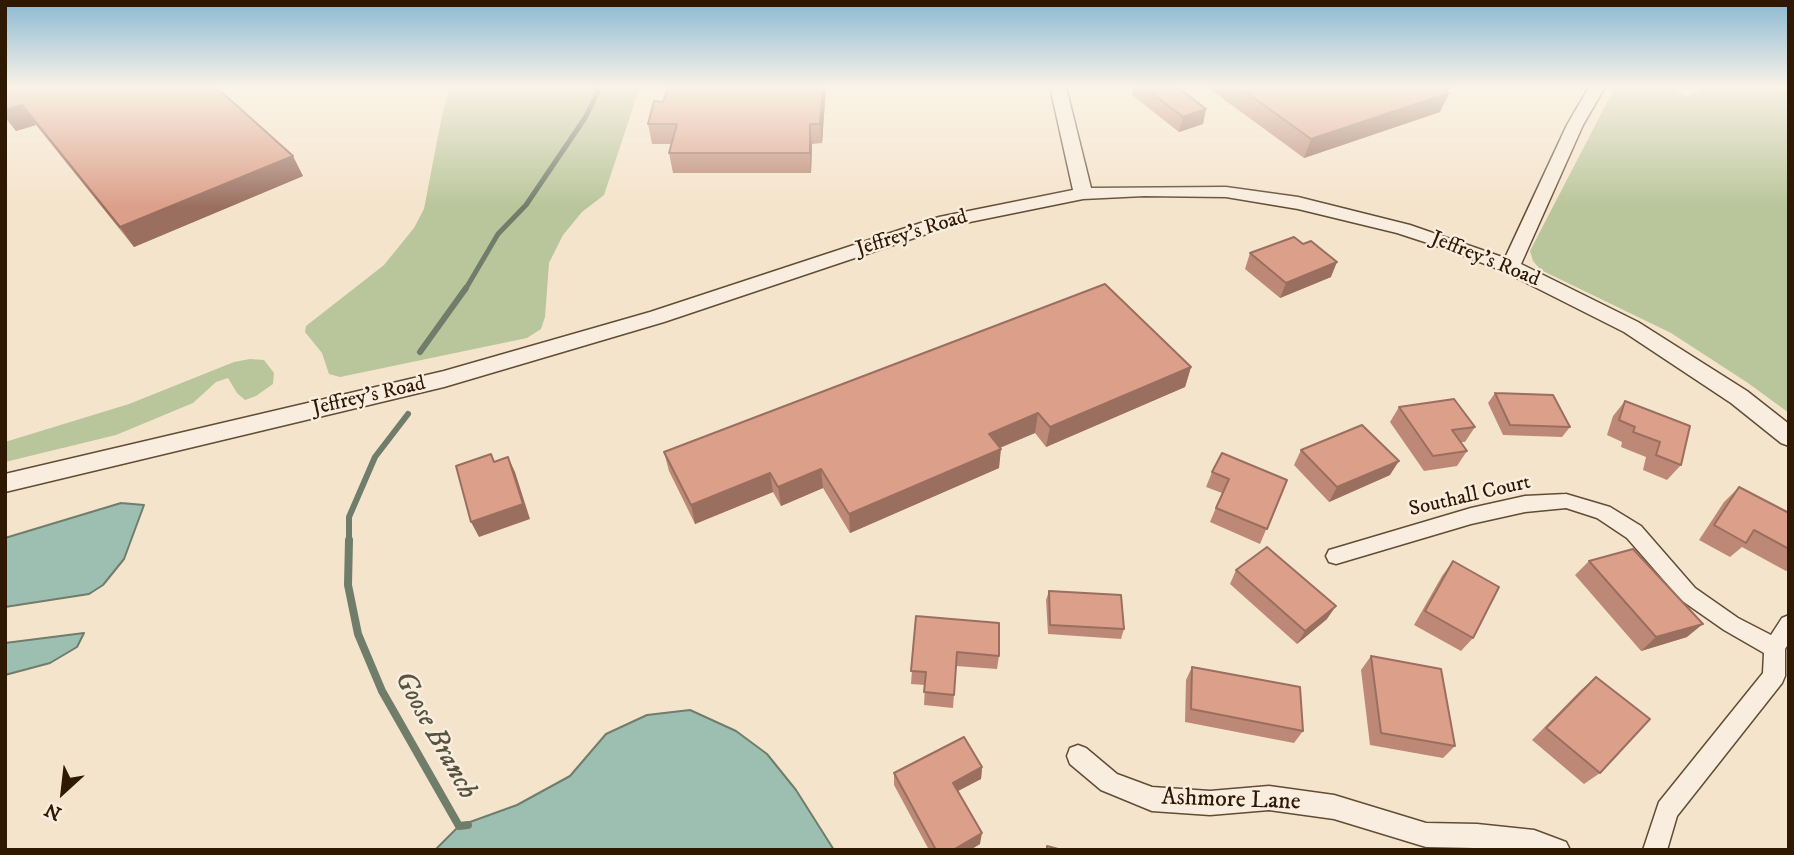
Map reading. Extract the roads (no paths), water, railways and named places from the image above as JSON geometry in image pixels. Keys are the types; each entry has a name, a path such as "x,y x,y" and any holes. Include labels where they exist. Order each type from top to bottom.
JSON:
{"street":[{"path":"1067,127 1083,194"},
{"path":"1510,267 1574,127"},
{"name":"Jeffrey's Road","path":"5,483 444,379 657,317 946,221 1083,194 1186,191 1226,192 1298,203 1403,229 1510,267 1631,327 1739,397 1789,436"},
{"name":"Southall Court","path":"1336,556 1471,516 1525,504 1566,501 1603,512 1633,532 1688,594 1731,624 1775,648"},
{"path":"1655,850 1667,810 1774,676 1775,648 1789,624"},
{"name":"Ashmore Lane","path":"1078,756 1109,782 1152,799 1210,803 1269,798 1334,807 1426,835 1477,835 1522,841 1558,850"}],"waterway":[{"name":"Goose Branch","path":"465,290 498,234 526,205 579,127"},
{"name":"Goose Branch","path":"420,352 466,288"},
{"name":"Goose Branch","path":"349,540 349,517 375,457 408,414"},
{"name":"Goose Branch","path":"349,540 348,585 358,634 382,691 459,826 468,825"}]}
